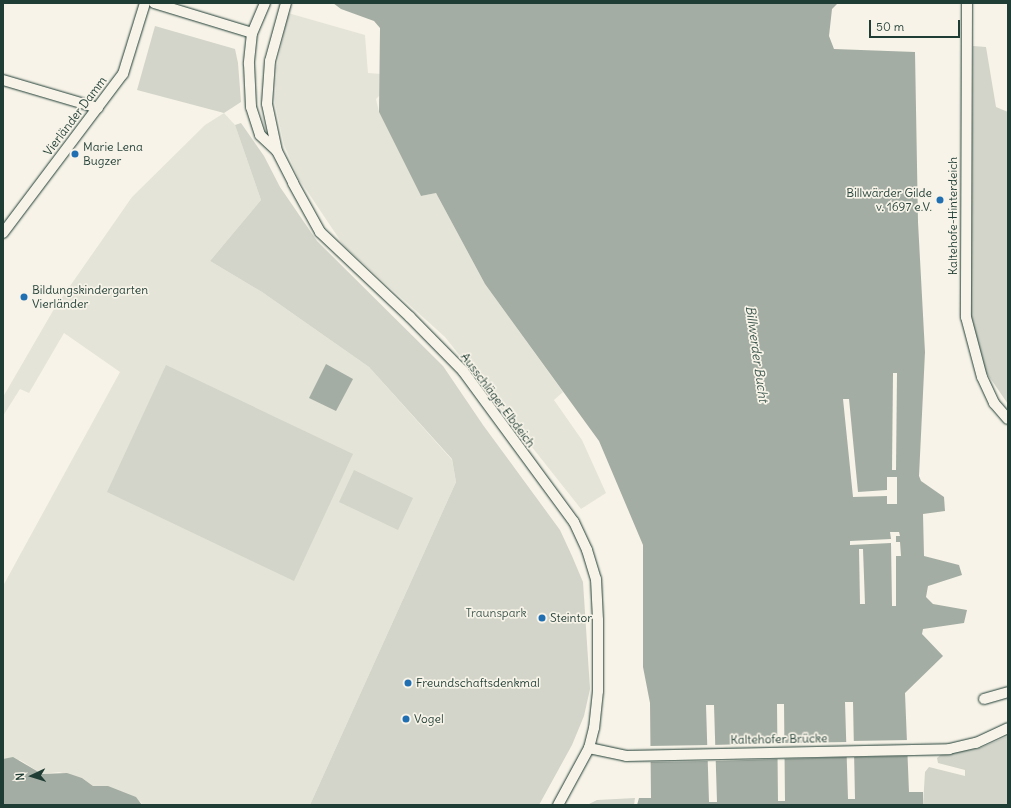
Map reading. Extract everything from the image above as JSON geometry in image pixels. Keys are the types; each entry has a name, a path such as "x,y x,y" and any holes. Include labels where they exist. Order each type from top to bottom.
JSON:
{"street":[{"name":"Vierländer Damm","path":"3,233 123,74 145,3"},
{"path":"154,3 252,33"},
{"path":"264,3 252,33 249,64 251,107 260,135 277,151"},
{"name":"Ausschläger Elbdeich","path":"286,3 275,42 268,81 269,120 277,151 320,232 410,317 463,371 574,522 587,550 596,586 598,692 589,748 558,805"},
{"name":"Kaltehofe-Hinterdeich","path":"967,3 966,317 982,377 994,403 1008,419"},
{"path":"3,80 98,108"},
{"path":"984,699 1008,692"},
{"name":"Kaltehofer Brücke","path":"589,748 611,755 650,755 963,747 996,736 1008,728"}],"shaded area":[{"path":"288,13 365,35 368,73 382,74 389,86 376,99 379,112 421,196 436,193 485,284 563,392 554,400 582,440 606,493 581,509 445,337 344,246 299,179 284,145 275,103 277,66"},
{"path":"224,113 235,125 261,200 210,261 262,292 369,367 452,460 456,482 310,805 142,805 141,802 103,786 93,786 82,778 59,772 42,774 20,760 3,759 3,586 120,372 64,333 29,393 20,389 3,416 3,397 54,309 132,197 205,125"}],"green space":[{"path":"155,26 235,49 238,63 241,102 224,113 137,90"},
{"path":"973,46 986,47 996,107 1008,112 1008,404 986,372 970,321"},
{"name":"Traunspark","path":"241,123 264,156 280,187 317,241 443,366 483,425 560,530 572,556 583,582 590,689 584,716 572,745 539,805 310,805 456,482 452,459 369,367 262,292 210,261 261,200 235,125"},
{"path":"166,365 353,454 294,581 107,492"},
{"path":"354,470 413,498 398,530 339,502"},
{"path":"1008,736 1008,805 923,805 925,772 929,767 965,776 965,770 938,763 937,758 942,754 980,748"},
{"path":"635,798 634,805 587,805 597,800"}],"water":[{"name":"Billwerder Bucht","path":"333,3 838,3 832,9 829,36 834,49 915,52 918,222 925,352 919,476 921,481 944,497 945,511 923,514 924,556 959,565 962,575 928,586 926,597 933,604 967,610 964,623 923,629 922,634 943,656 905,693 909,792 923,792 923,805 637,805 639,798 651,798 650,703 643,667 643,545 599,441 485,284 436,193 421,196 379,112 380,28 374,21 341,9","holes":["845,702 853,702 855,799 848,799","777,704 784,704 785,801 778,801","706,705 714,705 717,802 709,802"]},
{"path":"326,364 353,379 336,411 309,398"},
{"path":"13,757 42,774 67,773 82,778 93,786 108,786 136,797 142,805 3,805 3,759"}],"pier":[{"path":"893,373 897,373 896,470 892,470"},
{"path":"843,399 849,399 858,492 887,490 887,477 897,477 897,504 887,504 887,496 853,497"},
{"path":"890,532 899,532 900,536 896,536 896,542 900,542 901,556 896,556 896,606 892,606 891,543 850,545 850,541 891,539"},
{"path":"859,549 863,549 865,604 860,604"},
{"path":"910,740 910,756 853,757 852,741"},
{"path":"849,742 849,757 782,759 782,743"},
{"path":"779,743 780,759 714,761 713,745"},
{"path":"709,745 710,761 650,762 650,746"}],"place":[{"name":"Marie Lena Bugzer","path":"75,154"},
{"name":"Billwärder Gilde v. 1697 e.V.","path":"940,200"},
{"name":"Bildungskindergarten Vierländer","path":"24,297"},
{"name":"Steintor","path":"542,618"},
{"name":"Freundschaftsdenkmal","path":"408,683"},
{"name":"Vogel","path":"406,719"}]}
